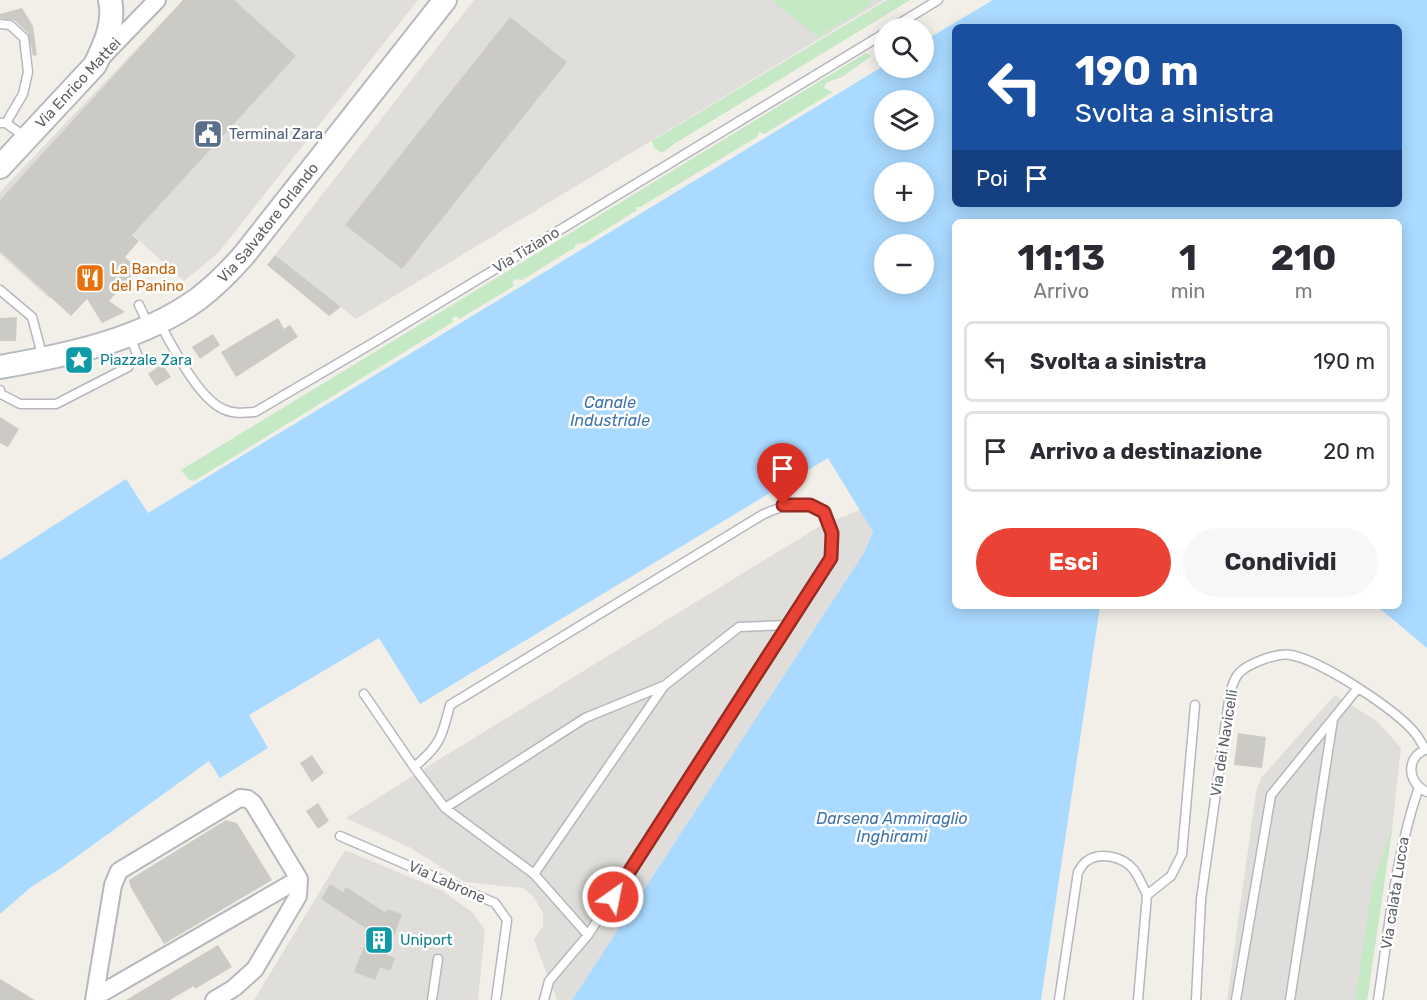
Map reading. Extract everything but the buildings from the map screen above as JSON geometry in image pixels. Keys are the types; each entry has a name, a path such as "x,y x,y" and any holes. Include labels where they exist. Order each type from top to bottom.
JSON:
{"main road":[{"path":"95,65 105,45 110,26 110,0"},
{"name":"Via Salvatore Orlando","path":"146,328 198,299 244,255 445,0"},
{"name":"Via Enrico Mattei","path":"0,167 95,65"},
{"path":"0,367 84,349 146,328"}],"street":[{"name":"Via Enrico Mattei","path":"95,65 157,0"},
{"path":"95,999 113,885 119,871 240,798 248,799 253,803 299,879 298,896 255,969 234,988 214,1000"},
{"path":"95,999 299,879"}],"lane":[{"path":"908,18 938,0"},
{"path":"0,24 10,25 24,38 28,72 23,94 3,123 27,138"},
{"name":"Via Tiziano","path":"146,328 178,356 186,370 211,401 221,409 241,413 255,412 874,40"},
{"path":"0,290 32,317 43,359"},
{"path":"0,390 1,394 20,404 56,404 128,367 137,354 146,328 139,306"},
{"path":"414,767 430,753 442,737 450,705 762,515 783,505 810,505 824,512 832,533 831,558 588,935 549,981 544,1000"},
{"path":"445,808 585,718 664,686 739,627 787,625"},
{"name":"Via dei Navicelli","path":"1196,1000 1201,899 1230,693 1241,671 1265,658 1288,654 1304,658 1358,688 1416,734 1426,749"},
{"path":"534,874 664,686"},
{"path":"1236,1000 1271,795 1358,688"},
{"path":"364,694 445,808 534,874 588,935"},
{"path":"1147,895 1172,876 1182,854 1195,705"},
{"path":"1290,1000 1333,719"},
{"path":"1423,790 1411,776 1411,766 1416,756 1426,749"},
{"name":"Via calata Lucca","path":"1378,1000 1400,853 1408,818 1423,790"},
{"name":"Via Labrone","path":"340,836 495,903 507,920 496,1000"},
{"path":"1059,1000 1078,872 1084,862 1094,857 1109,856 1123,860 1133,869 1147,895 1138,1000"},
{"path":"432,1000 438,959"}],"shaded area":[{"path":"183,0 418,0 218,253 184,281 121,224 50,299 0,254 0,192"},
{"path":"474,0 884,0 356,319 275,255"},
{"path":"860,510 873,532 864,554 572,1000 557,1000 534,940 543,926 543,913 533,896 523,888 465,882 411,848 346,818 820,526"},
{"path":"1335,695 1377,721 1401,748 1392,830 1367,1000 1227,1000 1256,792 1261,778"},
{"path":"345,850 443,891 472,912 485,930 478,1000 254,1000"}],"green space":[{"path":"771,0 870,0 873,4 818,37"},
{"path":"887,0 910,0 880,18 874,18 874,22 662,153 654,148 652,141"},
{"path":"866,53 871,56 844,76 826,83 824,88 833,92 764,134 759,132 757,137 640,207 635,207 637,210 586,242 575,245 574,248 522,280 516,279 512,282 514,286 459,319 456,316 452,318 453,322 194,481 189,480 181,470"},
{"path":"1392,830 1367,1000 1355,1000 1373,882"}],"water":[{"path":"993,0 1427,0 1427,648 1381,609 1402,609 1402,219 952,219 952,609 1100,609 1041,1000 572,1000 864,553 873,532 828,458 420,704 379,638 249,715 268,748 220,778 209,761 61,868 31,887 0,914 0,560 126,479 148,513 874,72 874,78 934,78 934,35 952,24 952,207 1402,207 1402,24 953,24"}],"place":[{"name":"Terminal Zara","path":"208,134"},
{"name":"La Banda del Panino","path":"90,278"},
{"name":"Piazzale Zara","path":"79,360"},
{"name":"Uniport","path":"379,940"}],"route":[{"path":"613,897 831,558 832,533 824,512 810,505 783,505"}],"water label":[{"name":"Canale Industriale","path":"610,411"},
{"name":"Darsena Ammiraglio Inghirami","path":"892,827"}]}
